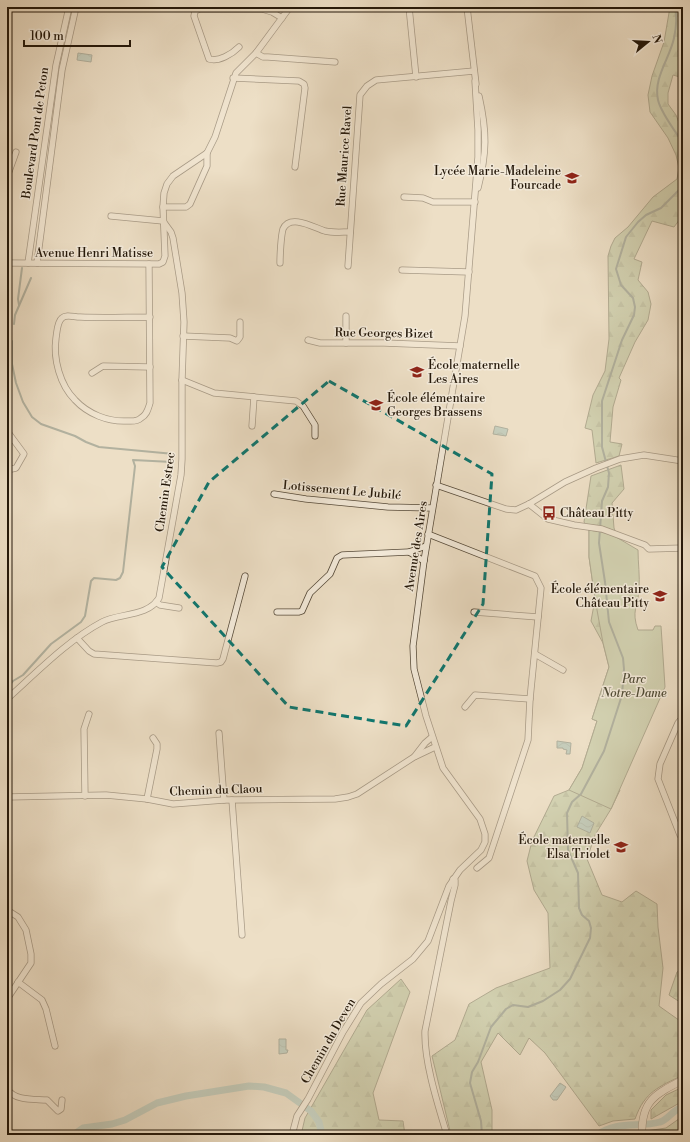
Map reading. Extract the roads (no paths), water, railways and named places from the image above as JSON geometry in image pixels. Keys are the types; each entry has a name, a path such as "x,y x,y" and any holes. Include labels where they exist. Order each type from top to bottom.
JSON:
{"street":[{"name":"Boulevard Pont de Peton","path":"28,264 56,66 69,7"},
{"name":"Boulevard Pont de Peton","path":"38,264 62,70 76,7"},
{"path":"163,207 186,207 190,204 207,166 207,153 215,137 233,78 256,53 290,7"},
{"path":"409,7 416,77"},
{"name":"Avenue des Aires","path":"460,870 481,850 485,842 485,834 480,819 443,768 432,737 414,669 413,646 426,546 465,316 475,202 478,130 476,81 467,7"},
{"path":"239,47 233,54 213,61 209,59 194,16 195,11 200,9 262,10 272,12 282,18"},
{"path":"256,53 263,57 335,62"},
{"name":"Rue Maurice Ravel","path":"348,266 360,95 366,86 376,80 474,71"},
{"path":"233,78 299,82 304,84 305,88 296,167"},
{"path":"7,176 16,152"},
{"name":"Chemin Estrec","path":"156,602 160,593 180,475 184,322 182,293 173,238 163,220 164,193 167,184 173,176 207,153"},
{"path":"404,197 423,198 433,202 475,202"},
{"path":"111,216 163,220"},
{"name":"Avenue Henri Matisse","path":"7,263 159,264 163,262 165,256 163,220"},
{"path":"280,263 283,229 292,222 304,223 326,231 350,232"},
{"path":"149,264 150,317 150,403 147,411 138,421 120,422 109,420 86,410 75,401 69,393 64,385 57,365 55,344 59,323 62,318 67,316 150,317"},
{"path":"402,270 469,272"},
{"path":"346,316 346,343"},
{"path":"183,336 230,338 237,341 240,337 240,322"},
{"name":"Rue Georges Bizet","path":"308,340 320,343 384,343 460,346"},
{"path":"92,373 103,366 150,367"},
{"path":"182,380 214,393 296,401 303,406 315,425 314,436"},
{"path":"252,426 254,397"},
{"path":"7,431 24,454 16,468 7,470"},
{"path":"436,485 506,509 516,510 529,504 565,482 620,459 644,455 683,461"},
{"name":"Lotissement Le Jubilé","path":"274,494 306,499 388,507 432,508"},
{"path":"529,504 548,519 574,525 600,528 645,545 649,549 683,548"},
{"path":"428,534 535,576 541,588 530,698 528,740 490,858 477,868"},
{"path":"277,612 302,611 310,593 330,574 337,558 342,556 409,552 426,546"},
{"path":"409,552 424,561"},
{"path":"77,638 89,651 94,654 217,663 221,662 224,659 245,576"},
{"path":"7,699 77,638 102,621 150,608 156,602 160,605 179,608"},
{"path":"474,612 538,617"},
{"path":"535,654 563,670"},
{"path":"465,707 475,695 530,698"},
{"path":"85,796 84,729 89,714"},
{"path":"683,717 678,723 660,764 658,780 680,836 683,838"},
{"path":"219,733 224,800"},
{"name":"Chemin du Claou","path":"414,757 425,742 432,737"},
{"path":"146,799 157,749 157,744 153,738"},
{"name":"Chemin du Claou","path":"7,797 106,795 146,799 173,804 224,800 335,799 357,794 414,757 436,747"},
{"path":"232,800 242,935"},
{"name":"Chemin du Deven","path":"292,1135 297,1116 343,1032 361,1003 380,984 413,959 428,942 449,886 460,870"},
{"path":"447,1135 428,1065 425,1031 451,900 456,885 455,880 453,879"},
{"path":"7,910 18,917 26,930 31,954 31,963 7,999"},
{"path":"18,982 42,1000 46,1009 54,1046"},
{"path":"642,1132 643,1114 650,1102 657,1094 683,1080"},
{"path":"7,1089 10,1093 19,1098 47,1100 58,1111 61,1109 62,1100"}],"water":[{"path":"78,53 92,55 91,62 77,60"},
{"path":"495,426 508,429 506,436 493,434"},
{"path":"557,741 571,743 570,754 566,754 567,750 563,748 557,748"},
{"path":"582,816 594,823 590,833 577,827"},
{"path":"279,1039 286,1039 286,1050 288,1050 287,1053 279,1054"},
{"path":"560,1083 566,1087 557,1100 553,1100 550,1096"}],"waterway":[{"path":"675,7 676,22 674,38 660,76 657,92 662,111 683,143"},
{"path":"482,1135 481,1121 470,1083 472,1072 478,1062 491,1027 506,1009 513,1005 528,1007 543,1001 560,990 570,979 590,938 591,928 589,921 582,915 579,908 578,873 568,850 567,813 572,802 581,794 604,751 622,695 624,669 623,658 609,622 599,543 602,501 608,487 609,473 602,447 602,401 622,340 634,315 635,307 633,298 621,285 616,269 626,237 638,222 646,215 661,208 683,186"},
{"path":"19,305 18,299 22,268"},
{"path":"14,324 15,315 31,278"},
{"path":"12,341 12,364 16,383 23,402 32,417 41,424 75,436 99,447 174,454"},
{"path":"7,688 13,681 23,675 51,644 81,622 85,616 91,581 94,578 116,580 120,578 123,572 135,466 133,460 172,462"},
{"path":"73,1135 83,1128 112,1124 125,1120 157,1103 186,1096 249,1086 264,1087 286,1093 311,1111 319,1122 322,1135"},
{"path":"597,1135 612,1127 660,1122 679,1108 683,1107"}],"place":[{"name":"Lycée Marie-Madeleine Fourcade","path":"572,178"},
{"name":"École maternelle Les Aires","path":"417,372"},
{"name":"École élémentaire Georges Brassens","path":"376,405"},
{"name":"Château Pitty","path":"549,513"},
{"name":"École élémentaire Château Pitty","path":"660,596"},
{"name":"École maternelle Elsa Triolet","path":"621,847"}],"park label":[{"name":"Parc Notre-Dame","path":"634,686"}]}
